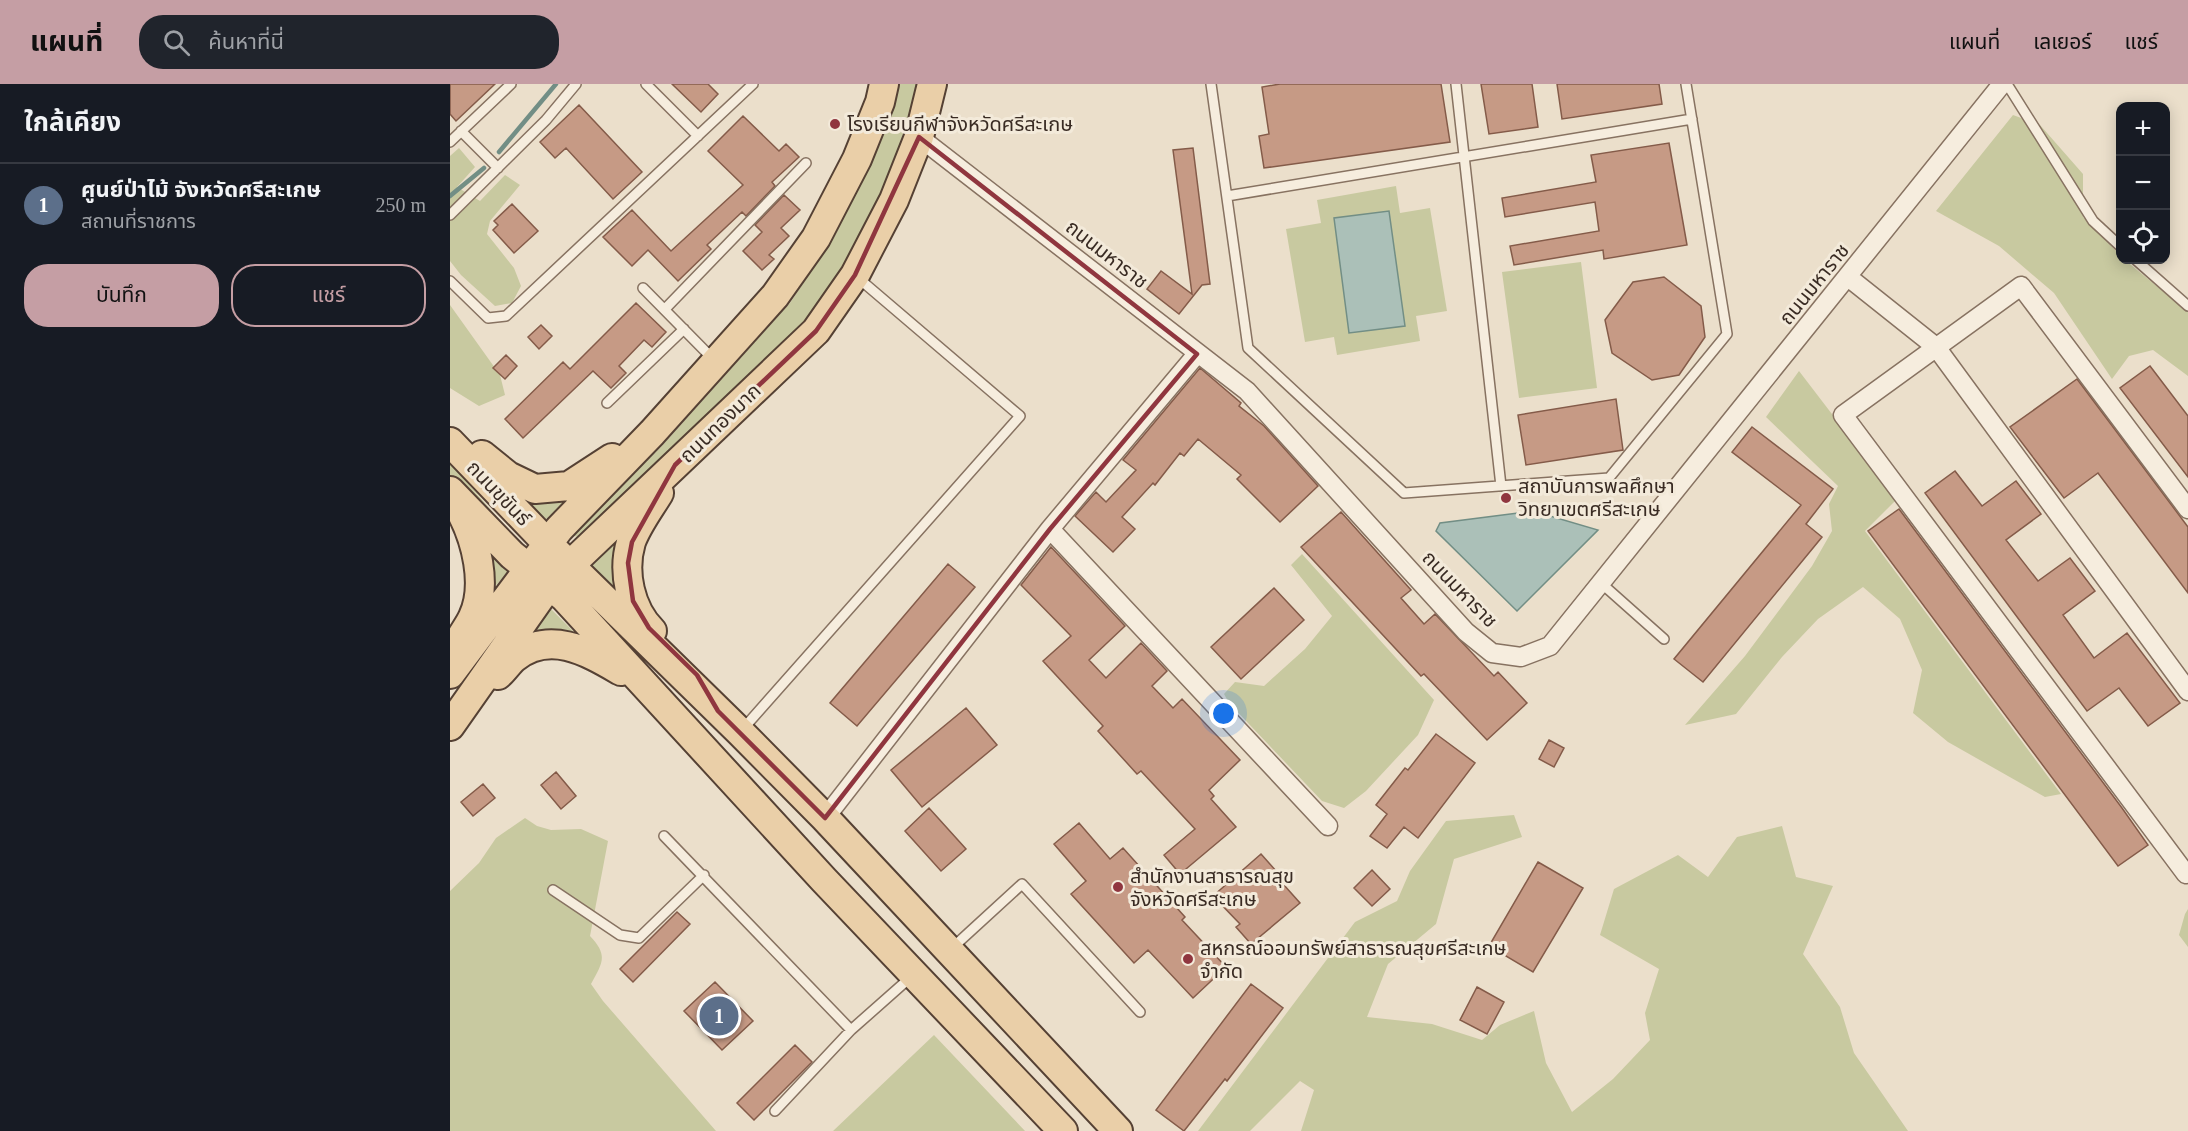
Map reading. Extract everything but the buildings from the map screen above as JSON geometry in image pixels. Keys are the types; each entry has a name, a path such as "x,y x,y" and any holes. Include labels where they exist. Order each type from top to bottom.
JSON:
{"main road":[{"name":"ถนนทองมาก","path":"450,726 471,696 539,577 548,544 559,529 652,433 775,296 816,238 856,159 880,102 884,84"},
{"name":"ถนนทองมาก","path":"450,674 539,577 569,565 816,331 855,275 894,200 920,137 932,84"},
{"path":"450,424 508,476 535,489 569,486 652,433"},
{"name":"ถนนขุขันธ์","path":"450,442 548,544 825,818 1118,1131"},
{"path":"675,465 632,542 628,563 629,584 633,601 649,627 697,675 718,711"},
{"path":"450,492 466,522 477,550 480,582 474,615 450,656"},
{"name":"ถนนขุขันธ์","path":"450,492 512,555 564,597 914,975 1063,1131"},
{"path":"471,696 499,675 515,658 531,649 546,645 579,648 646,686"}],"street":[{"name":"ถนนมหาราช","path":"920,137 1247,391 1466,632 1492,653 1521,657 1550,646 2000,85"},
{"path":"1848,277 1936,347 2188,691"},
{"path":"2188,509 2021,286 1843,415 2186,874 2188,871"},
{"path":"825,818 1050,529 1197,354"},
{"path":"1050,529 1328,826"}],"lane":[{"path":"450,142 512,84"},
{"path":"450,215 546,120 576,84"},
{"path":"646,84 698,136"},
{"path":"450,281 488,318 506,316 753,84"},
{"path":"1211,84 1248,348 1404,493 1609,478 1727,334 1686,84"},
{"path":"1456,84 1501,486"},
{"path":"2000,85 2093,221 2116,242"},
{"path":"1227,196 1692,119"},
{"path":"461,131 498,168"},
{"path":"665,309 806,163"},
{"path":"2141,264 2188,306"},
{"path":"740,732 1020,416 855,275"},
{"path":"643,288 716,362"},
{"path":"607,403 684,329"},
{"path":"1601,583 1664,639"},
{"path":"664,836 704,875 850,1030"},
{"path":"553,890 620,935 639,938 704,875"},
{"path":"949,951 1022,884 1140,1012"},
{"path":"775,1111 850,1030 914,975"}],"highlighted area":[{"path":"919,137 1197,354 1050,529 825,818 718,711 697,675 649,628 633,601 628,563 632,542 675,465 816,331 855,275"}],"green space":[{"path":"896,84 920,84 909,128 879,202 845,265 802,326 580,537 573,536 574,532 660,448 790,303 836,234 877,148"},
{"path":"2013,115 2040,125 2083,174 2083,217 2116,251 2116,264 2130,264 2188,312 2188,376 2153,350 2129,356 2112,379 2054,293 1999,246 1936,211"},
{"path":"459,148 475,167 457,187 480,201 505,175 520,185 490,221 487,234 514,268 521,286 512,303 495,306 461,275 450,261 450,156"},
{"path":"1396,186 1400,213 1430,208 1447,311 1416,316 1420,341 1337,355 1334,337 1305,342 1286,229 1321,223 1317,200"},
{"path":"1581,262 1597,388 1519,398 1502,272"},
{"path":"450,305 500,375 505,395 479,406 450,388"},
{"path":"1799,371 1897,499 1865,531 2061,794 2045,797 1948,742 1913,713 1922,670 1900,619 1863,587 1818,619 1782,657 1736,714 1685,725 1745,656 1812,566 1832,531 1829,504 1838,486 1766,417"},
{"path":"450,463 518,541 518,545 514,544 450,475"},
{"path":"513,491 571,496 545,520"},
{"path":"480,532 512,567 486,597"},
{"path":"622,535 621,601 588,569"},
{"path":"1302,554 1434,700 1418,735 1366,791 1344,808 1322,801 1229,703 1224,694 1235,682 1264,686 1305,649 1332,616 1291,565"},
{"path":"549,607 580,638 522,642"},
{"path":"1514,815 1522,837 1454,859 1436,924 1388,964 1367,1017 1432,1024 1482,1040 1500,1025 1534,1011 1546,1063 1572,1112 1613,1079 1650,1040 1645,1013 1659,969 1600,935 1614,889 1678,855 1708,877 1737,837 1782,826 1796,877 1833,886 1803,954 1840,1007 1854,1053 1908,1131 1301,1131 1314,1090 1300,1081 1250,1131 1198,1131 1355,922 1397,901 1410,871 1446,821"},
{"path":"525,818 537,826 551,830 581,829 608,841 590,936 600,949 602,960 591,984 603,1001 716,1131 450,1131 450,891 479,863 496,838"},
{"path":"2188,909 2188,947 2179,935"},
{"path":"934,1035 1025,1131 833,1131"}],"shaded area":[{"path":"1389,211 1405,326 1349,333 1334,218"},
{"path":"1533,511 1598,530 1517,611 1436,531 1440,523"}],"waterway":[{"path":"499,152 556,84"},
{"path":"450,196 484,168"}],"place":[{"name":"โรงเรียนกีฬาจังหวัดศรีสะเกษ","path":"835,124"},
{"name":"สถาบันการพลศึกษา วิทยาเขตศรีสะเกษ","path":"1506,498"},
{"name":"สำนักงานสาธารณสุข จังหวัดศรีสะเกษ","path":"1118,887"},
{"name":"สหกรณ์ออมทรัพย์สาธารณสุขศรีสะเกษ จำกัด","path":"1188,959"},
{"name":"ศูนย์ป่าไม้ จังหวัดศรีสะเกษ","path":"719,1016"}]}
